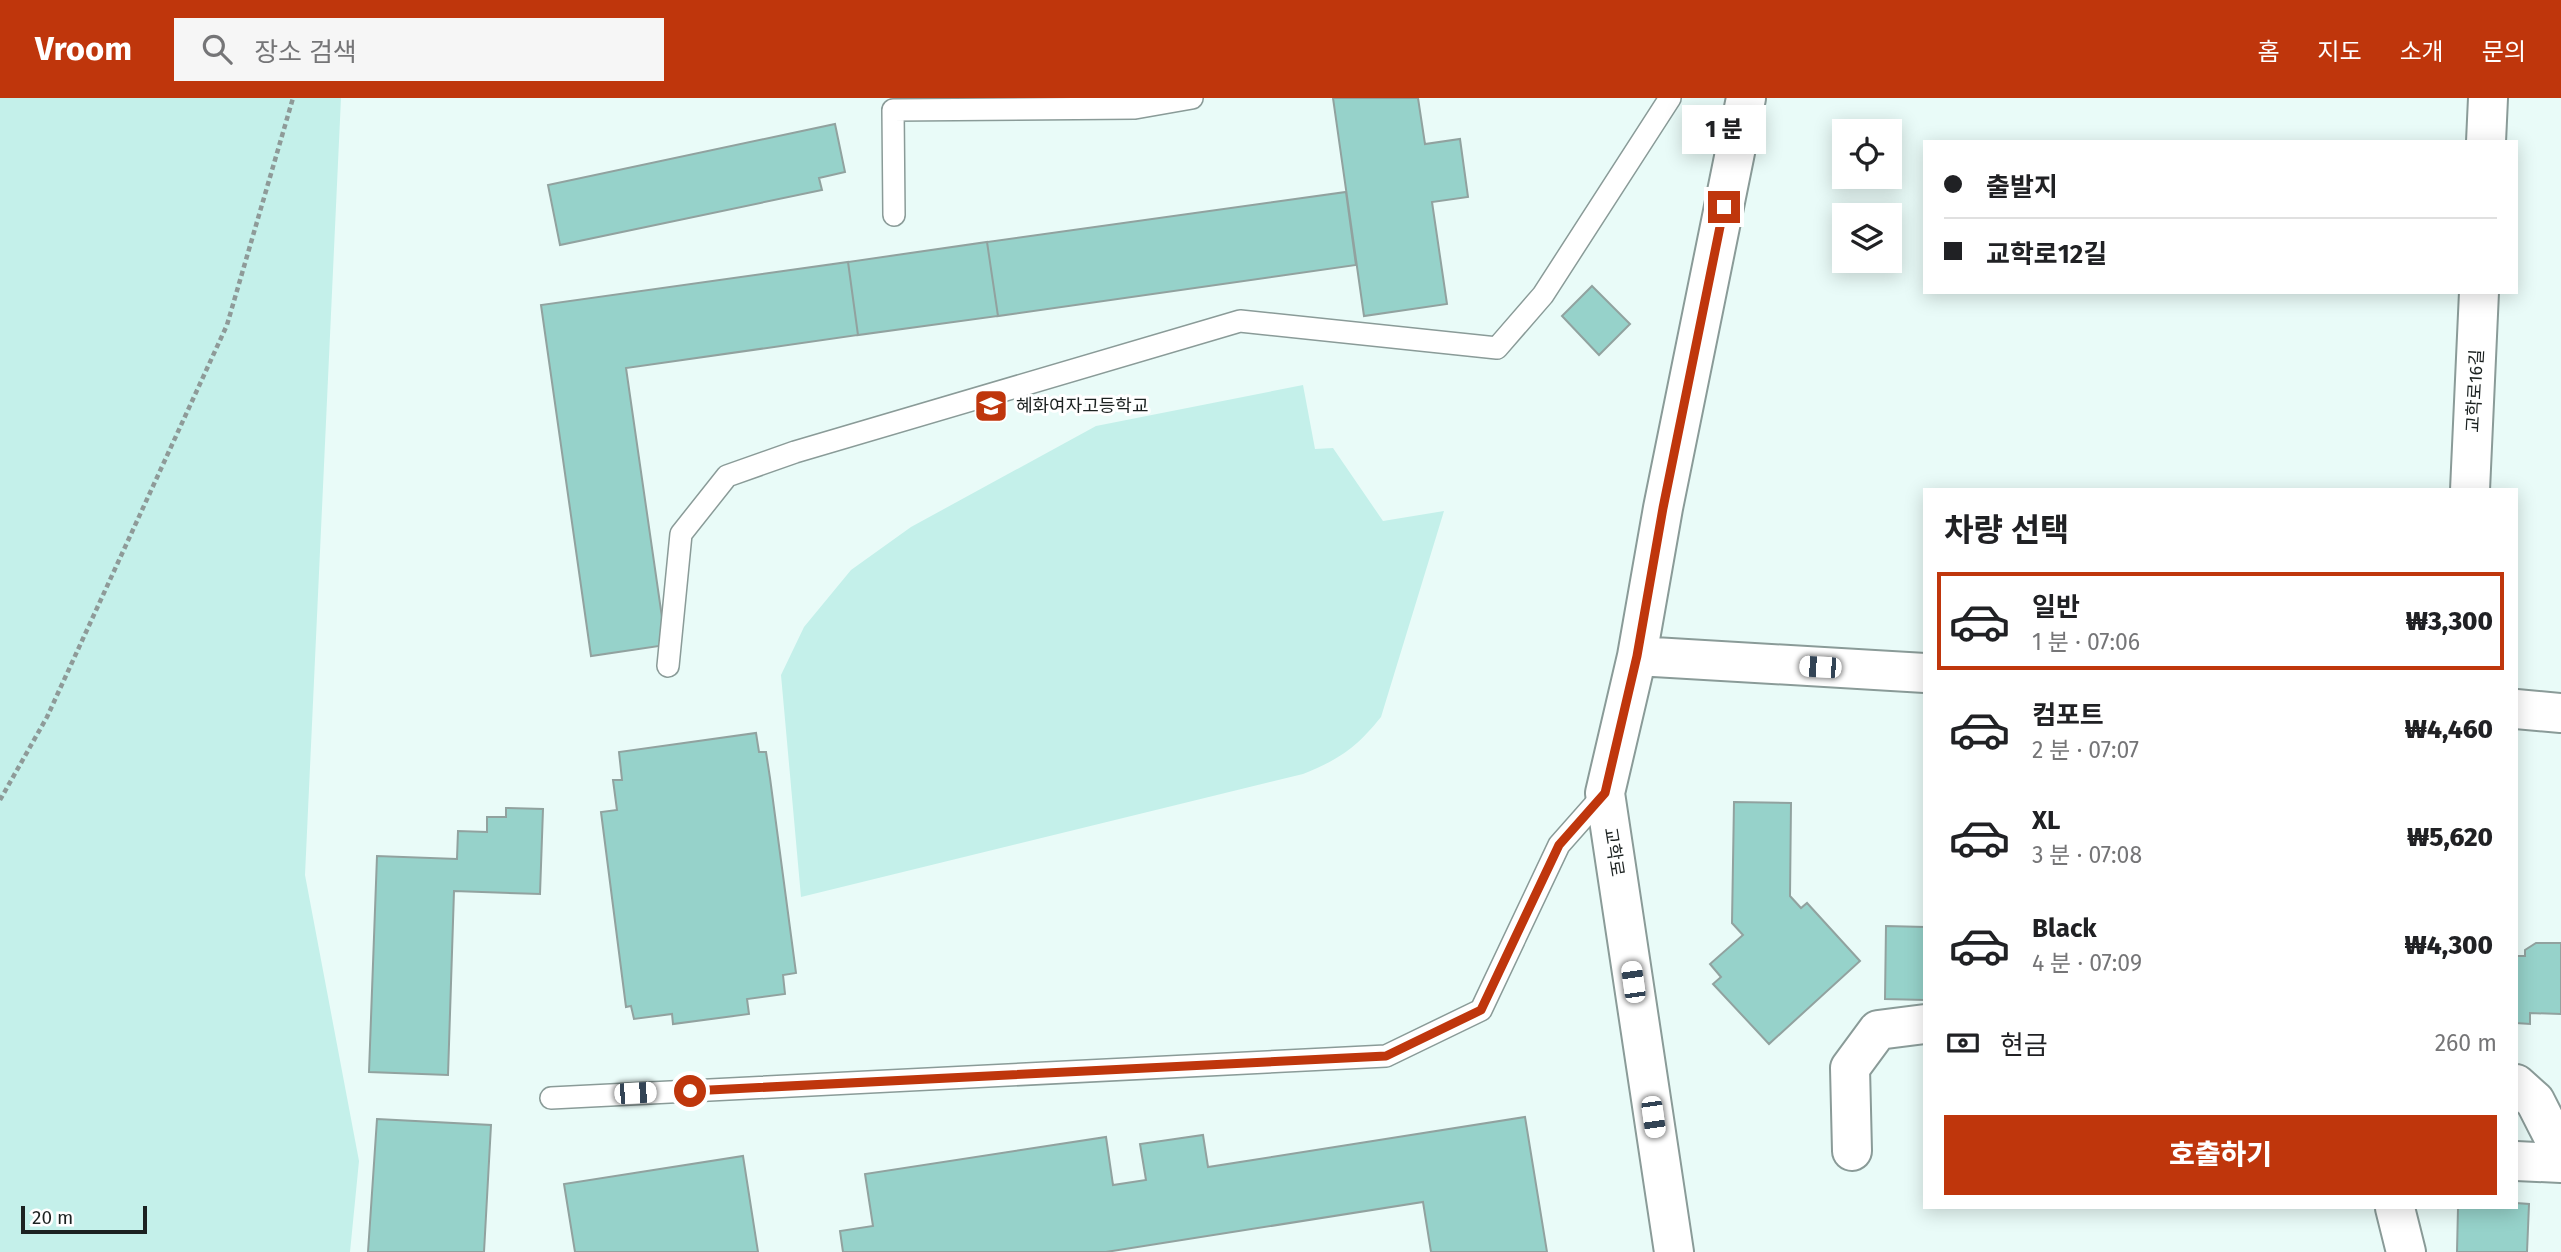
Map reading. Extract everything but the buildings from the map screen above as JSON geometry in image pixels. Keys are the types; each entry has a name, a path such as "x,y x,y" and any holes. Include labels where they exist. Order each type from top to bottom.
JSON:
{"street":[{"name":"교학로","path":"1674,1252 1605,793 1637,656 1663,508 1746,98"},
{"path":"2486,140 2488,98"},
{"name":"교학로16길","path":"2470,488 2479,294"},
{"path":"1637,656 1923,673"},
{"path":"2518,709 2561,713"},
{"path":"1852,1151 1850,1068 1878,1030 1923,1024"},
{"path":"2518,1086 2535,1101 2561,1152"},
{"path":"2518,1161 2561,1163"},
{"path":"2395,1209 2406,1252"}],"lane":[{"path":"894,215 893,110 1135,108 1192,98"},
{"path":"668,666 681,534 727,476 795,452 1240,321 1497,348 1543,295 1670,98"},
{"path":"551,1098 1386,1056 1481,1010 1559,845 1605,793"}],"path":[{"path":"0,800 47,718 228,325 293,98"}],"shaded area":[{"path":"0,98 341,98 305,875 359,1161 350,1252 0,1252"},
{"path":"1303,385 1315,449 1333,448 1383,521 1444,511 1381,717 1363,737 1337,758 1303,774 801,897 781,675 804,627 851,570 911,527 1096,426"}],"place":[{"name":"혜화여자고등학교","path":"991,406"}],"route":[{"path":"690,1091 1386,1056 1481,1010 1559,845 1605,793 1637,656 1663,508 1724,207"}]}
